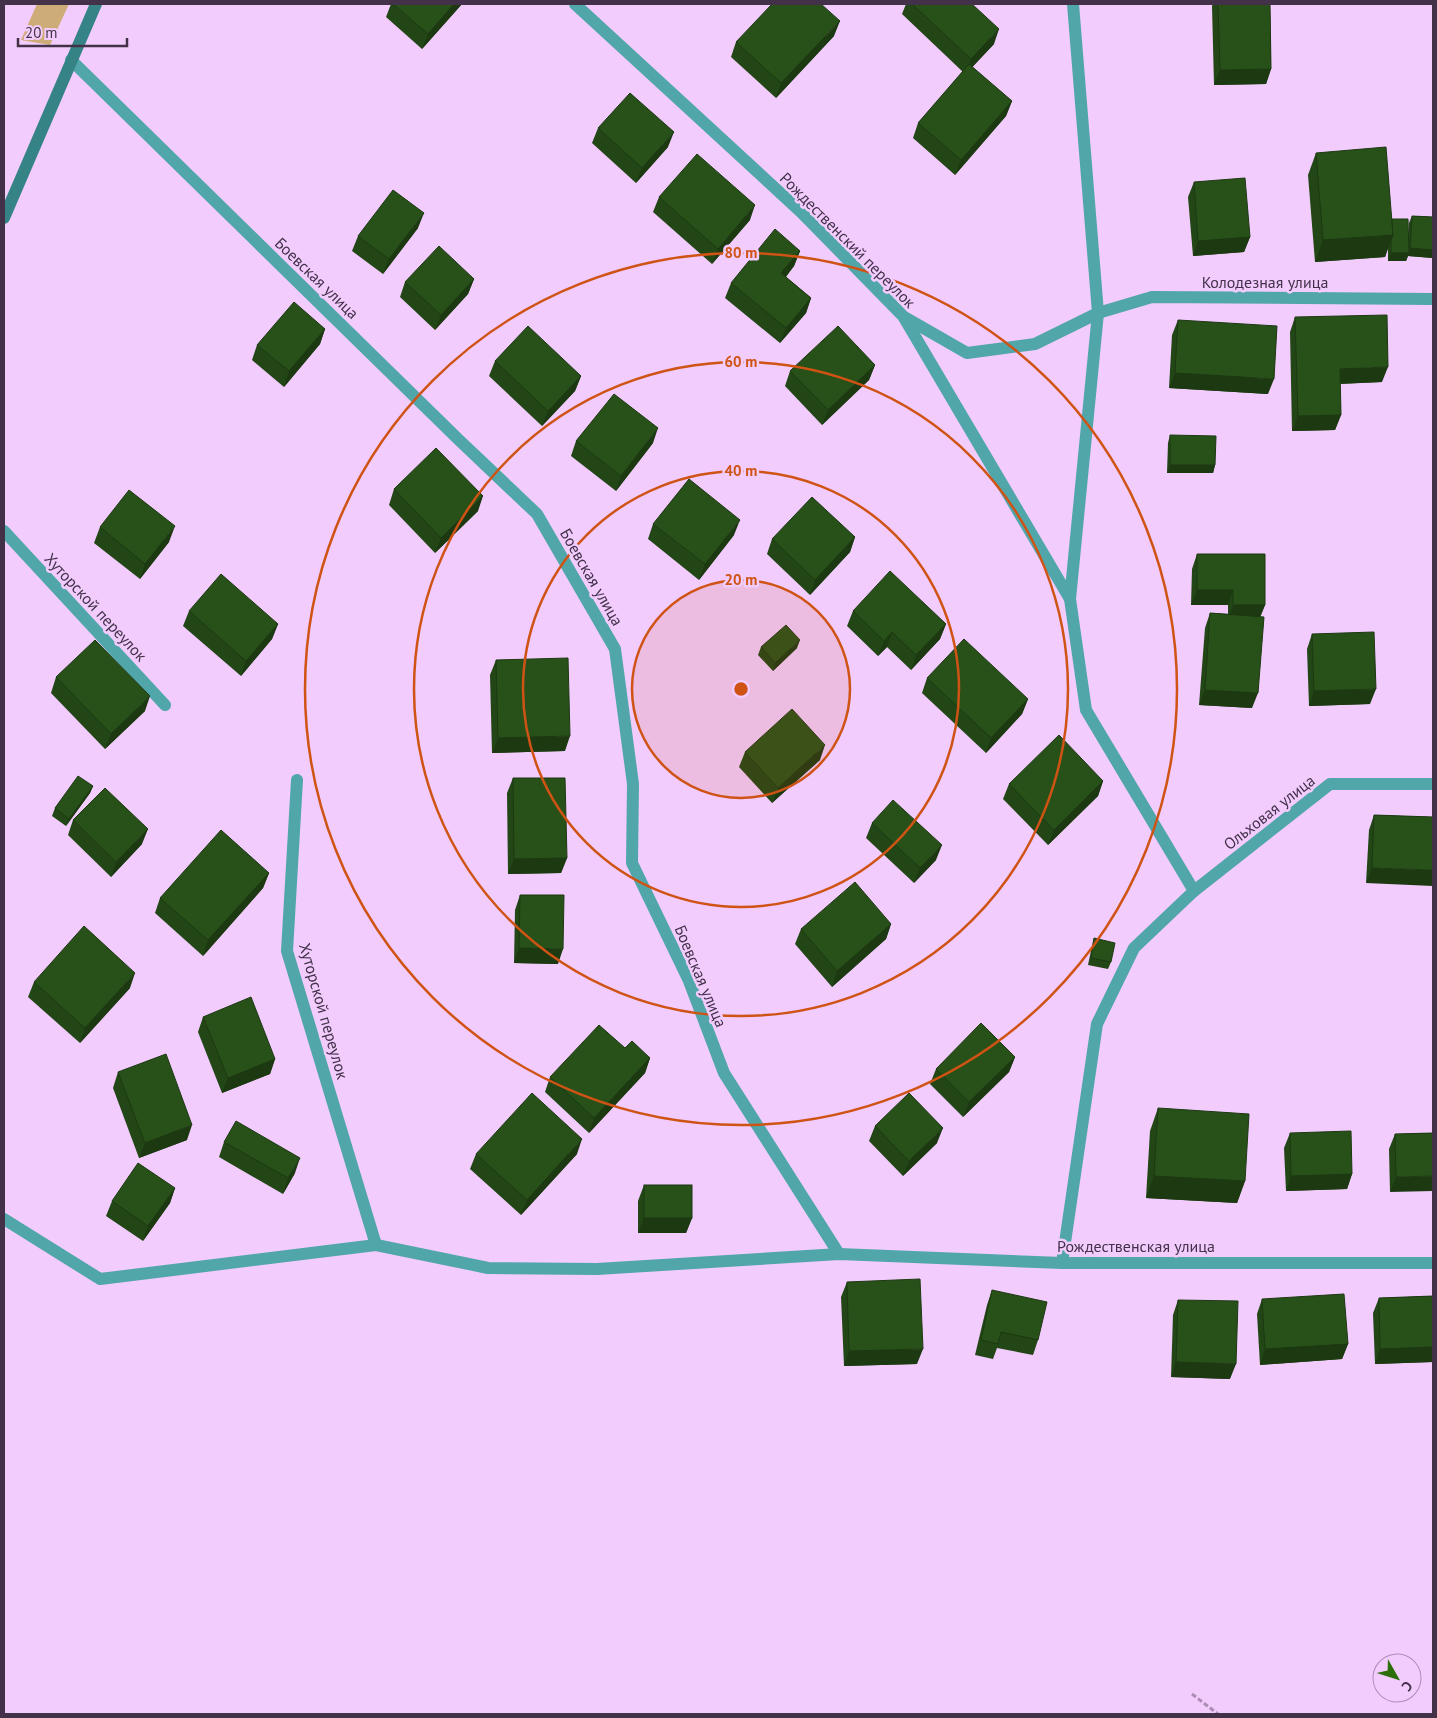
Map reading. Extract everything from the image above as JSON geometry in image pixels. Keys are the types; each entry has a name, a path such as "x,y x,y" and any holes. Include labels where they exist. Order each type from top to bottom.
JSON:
{"street":[{"path":"4,218 96,4"},
{"name":"Рождественский переулок","path":"575,4 801,212 904,316 1070,599"},
{"path":"1073,4 1098,312 1070,599 1086,710 1194,891"},
{"name":"Боевская улица","path":"71,60 537,514 615,649 633,784 632,863 689,981 724,1073 839,1254"},
{"name":"Колодезная улица","path":"904,316 967,353 1035,344 1098,312 1152,297 1433,299"},
{"name":"Хуторской переулок","path":"4,531 165,705"},
{"name":"Хуторской переулок","path":"297,780 287,951 376,1244"},
{"name":"Ольховая улица","path":"1062,1262 1097,1024 1134,948 1194,891 1330,784 1433,784"},
{"name":"Рождественская улица","path":"4,1219 100,1279 376,1244 488,1268 597,1270 839,1254 1062,1262 1433,1263"}],"path":[{"path":"1192,1694 1218,1714"}],"shaded area":[{"path":"37,4 69,4 50,45 21,40"}],"building":[{"path":"393,4 454,4 428,34"},
{"path":"772,4 821,4 840,21 781,83 736,42"},
{"path":"912,4 972,4 999,29 971,59"},
{"path":"1218,4 1270,4 1271,69 1220,70"},
{"path":"969,64 1012,101 961,160 918,123"},
{"path":"630,93 674,132 642,168 598,128"},
{"path":"1386,147 1393,235 1323,240 1316,153"},
{"path":"697,154 755,205 718,249 659,197"},
{"path":"1245,178 1250,237 1198,241 1194,182"},
{"path":"393,190 424,213 389,259 358,236"},
{"path":"1412,216 1433,217 1433,250 1410,248"},
{"path":"1392,219 1408,219 1409,253 1391,253"},
{"path":"775,229 800,251 781,273 811,298 786,328 731,283"},
{"path":"439,246 474,279 441,315 405,282"},
{"path":"294,302 325,329 289,371 257,345"},
{"path":"1387,315 1388,367 1340,369 1341,415 1298,416 1295,317"},
{"path":"1178,320 1277,326 1274,379 1175,373"},
{"path":"528,326 581,376 548,411 495,361"},
{"path":"838,326 875,365 828,410 790,371"},
{"path":"614,394 658,428 621,476 576,441"},
{"path":"1170,435 1216,436 1215,465 1170,465"},
{"path":"436,448 483,496 441,538 394,489"},
{"path":"689,479 740,520 705,564 653,524"},
{"path":"129,490 175,526 145,564 100,527"},
{"path":"812,497 855,537 815,580 772,539"},
{"path":"1197,554 1265,554 1265,605 1233,605 1233,590 1197,590"},
{"path":"890,571 946,624 916,655 892,632 884,641 853,611"},
{"path":"221,574 278,624 246,661 189,611"},
{"path":"1210,613 1264,617 1258,693 1205,690"},
{"path":"786,625 800,640 775,663 761,647"},
{"path":"1374,632 1376,689 1314,691 1312,634"},
{"path":"964,639 1028,699 991,738 927,678"},
{"path":"95,640 150,696 111,734 56,677"},
{"path":"568,658 570,736 498,738 496,660"},
{"path":"792,709 825,745 778,788 745,752"},
{"path":"1059,735 1103,781 1054,830 1009,784"},
{"path":"78,776 93,786 69,819 55,808"},
{"path":"513,778 565,778 567,858 514,859"},
{"path":"105,788 148,829 116,862 73,820"},
{"path":"893,800 942,845 920,868 872,823"},
{"path":"1374,815 1433,817 1433,870 1372,868"},
{"path":"221,830 269,873 208,940 160,898"},
{"path":"855,882 891,924 837,971 801,929"},
{"path":"520,895 564,895 563,949 519,948"},
{"path":"84,926 135,973 85,1028 34,982"},
{"path":"1094,938 1115,943 1111,962 1091,958"},
{"path":"251,997 275,1059 228,1078 203,1017"},
{"path":"981,1023 1015,1057 969,1102 936,1069"},
{"path":"599,1025 625,1048 632,1041 650,1058 594,1118 550,1077"},
{"path":"166,1054 192,1125 145,1143 118,1072"},
{"path":"532,1093 582,1139 527,1200 476,1154"},
{"path":"909,1093 943,1128 909,1161 875,1126"},
{"path":"1158,1108 1249,1114 1245,1181 1154,1176"},
{"path":"236,1121 300,1158 288,1178 224,1142"},
{"path":"1351,1131 1352,1174 1291,1176 1290,1133"},
{"path":"1433,1133 1433,1176 1396,1177 1395,1134"},
{"path":"138,1163 175,1188 148,1226 112,1201"},
{"path":"644,1185 692,1185 692,1218 644,1218"},
{"path":"920,1279 923,1349 849,1351 847,1282"},
{"path":"992,1290 1047,1302 1038,1340 1001,1332 998,1344 981,1340"},
{"path":"1344,1294 1348,1344 1265,1349 1262,1299"},
{"path":"1433,1296 1433,1347 1380,1349 1379,1298"},
{"path":"1178,1300 1238,1301 1236,1364 1176,1362"}]}
